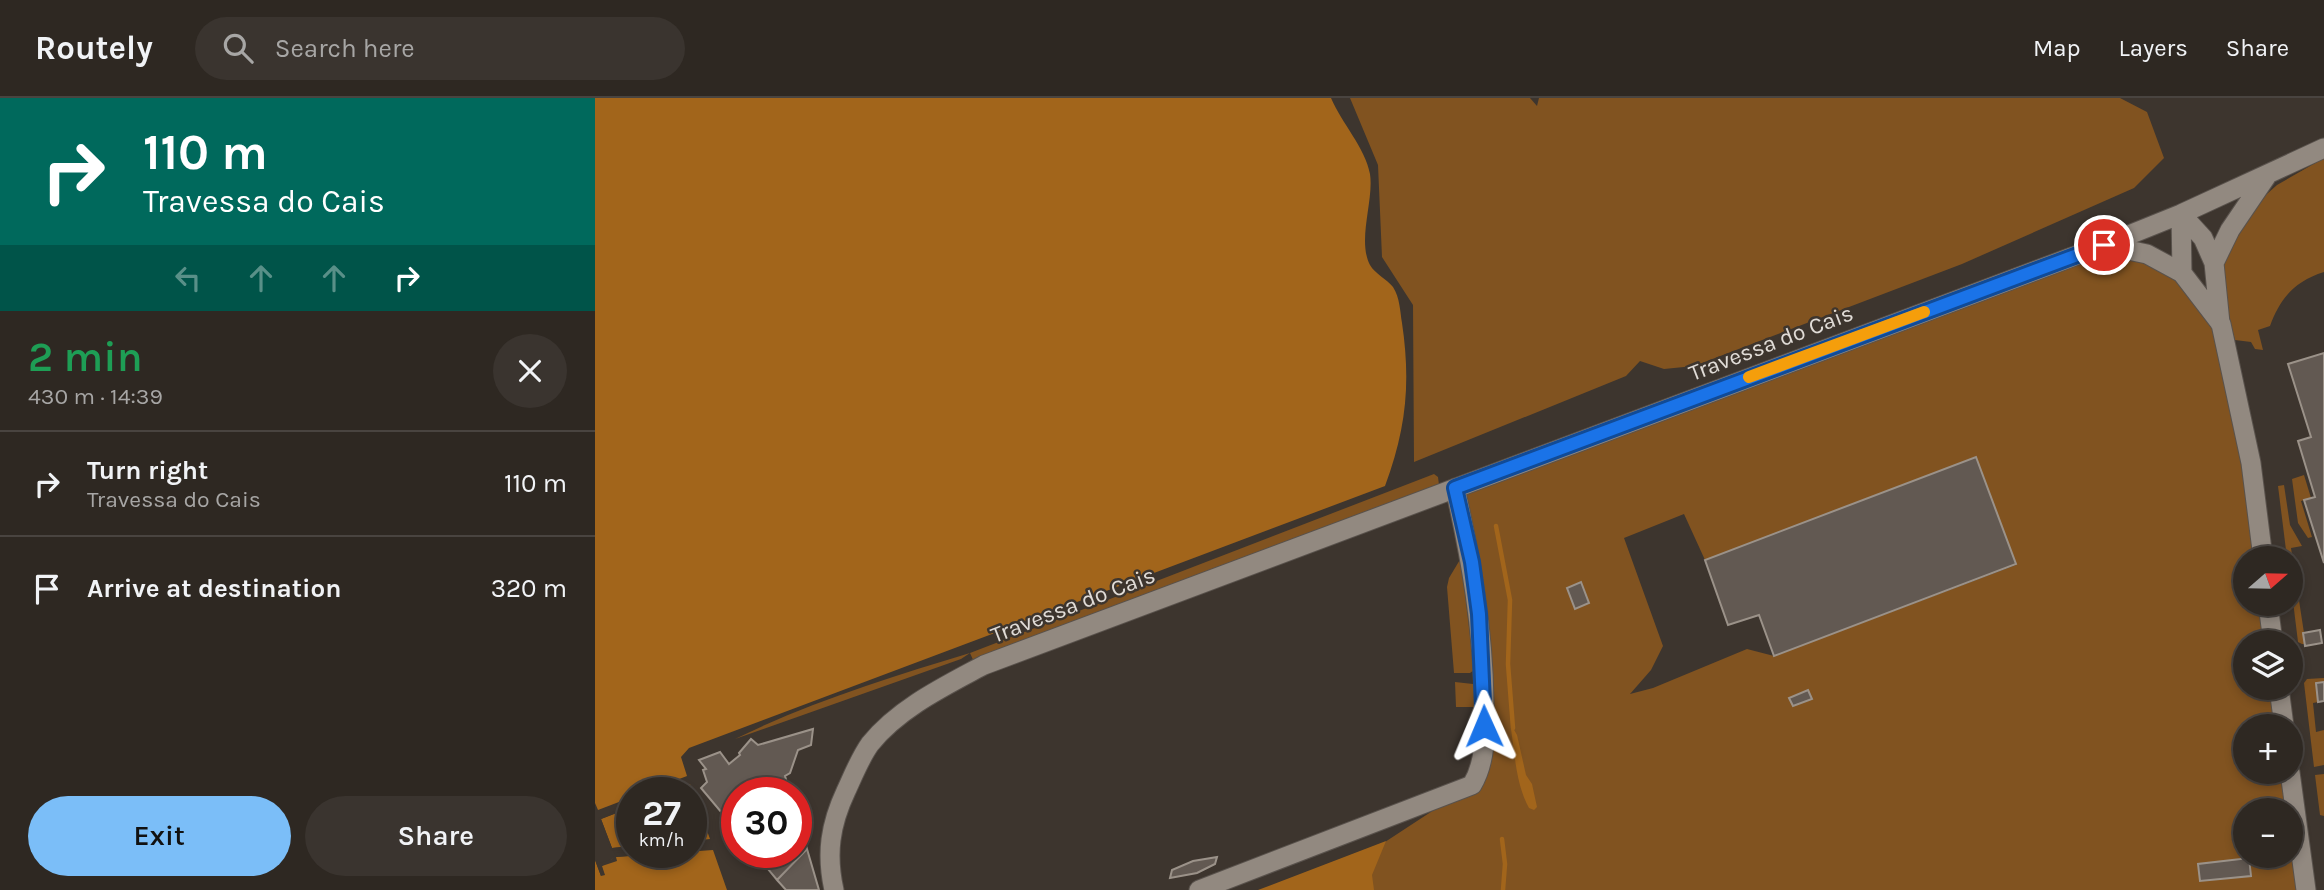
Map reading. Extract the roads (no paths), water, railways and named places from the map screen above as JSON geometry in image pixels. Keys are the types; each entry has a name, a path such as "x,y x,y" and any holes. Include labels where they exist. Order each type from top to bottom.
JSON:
{"street":[{"name":"Travessa do Cais","path":"834,890 829,857 830,836 839,806 870,744 922,701 984,665 2104,245 2181,214 2324,148"},
{"path":"2214,263 2230,230 2266,176"},
{"path":"2181,214 2203,238 2214,263 2221,324 2251,463 2261,546"},
{"path":"2181,214 2182,273"},
{"path":"2104,245 2147,254 2182,273 2221,324"},
{"path":"1199,890 1472,785 1480,773 1483,756 1484,677 1472,562 1455,488"},
{"path":"2292,784 2306,890"}],"waterway":[{"path":"1496,526 1510,600 1508,664 1513,728"},
{"path":"1502,839 1505,864 1503,890"}]}
